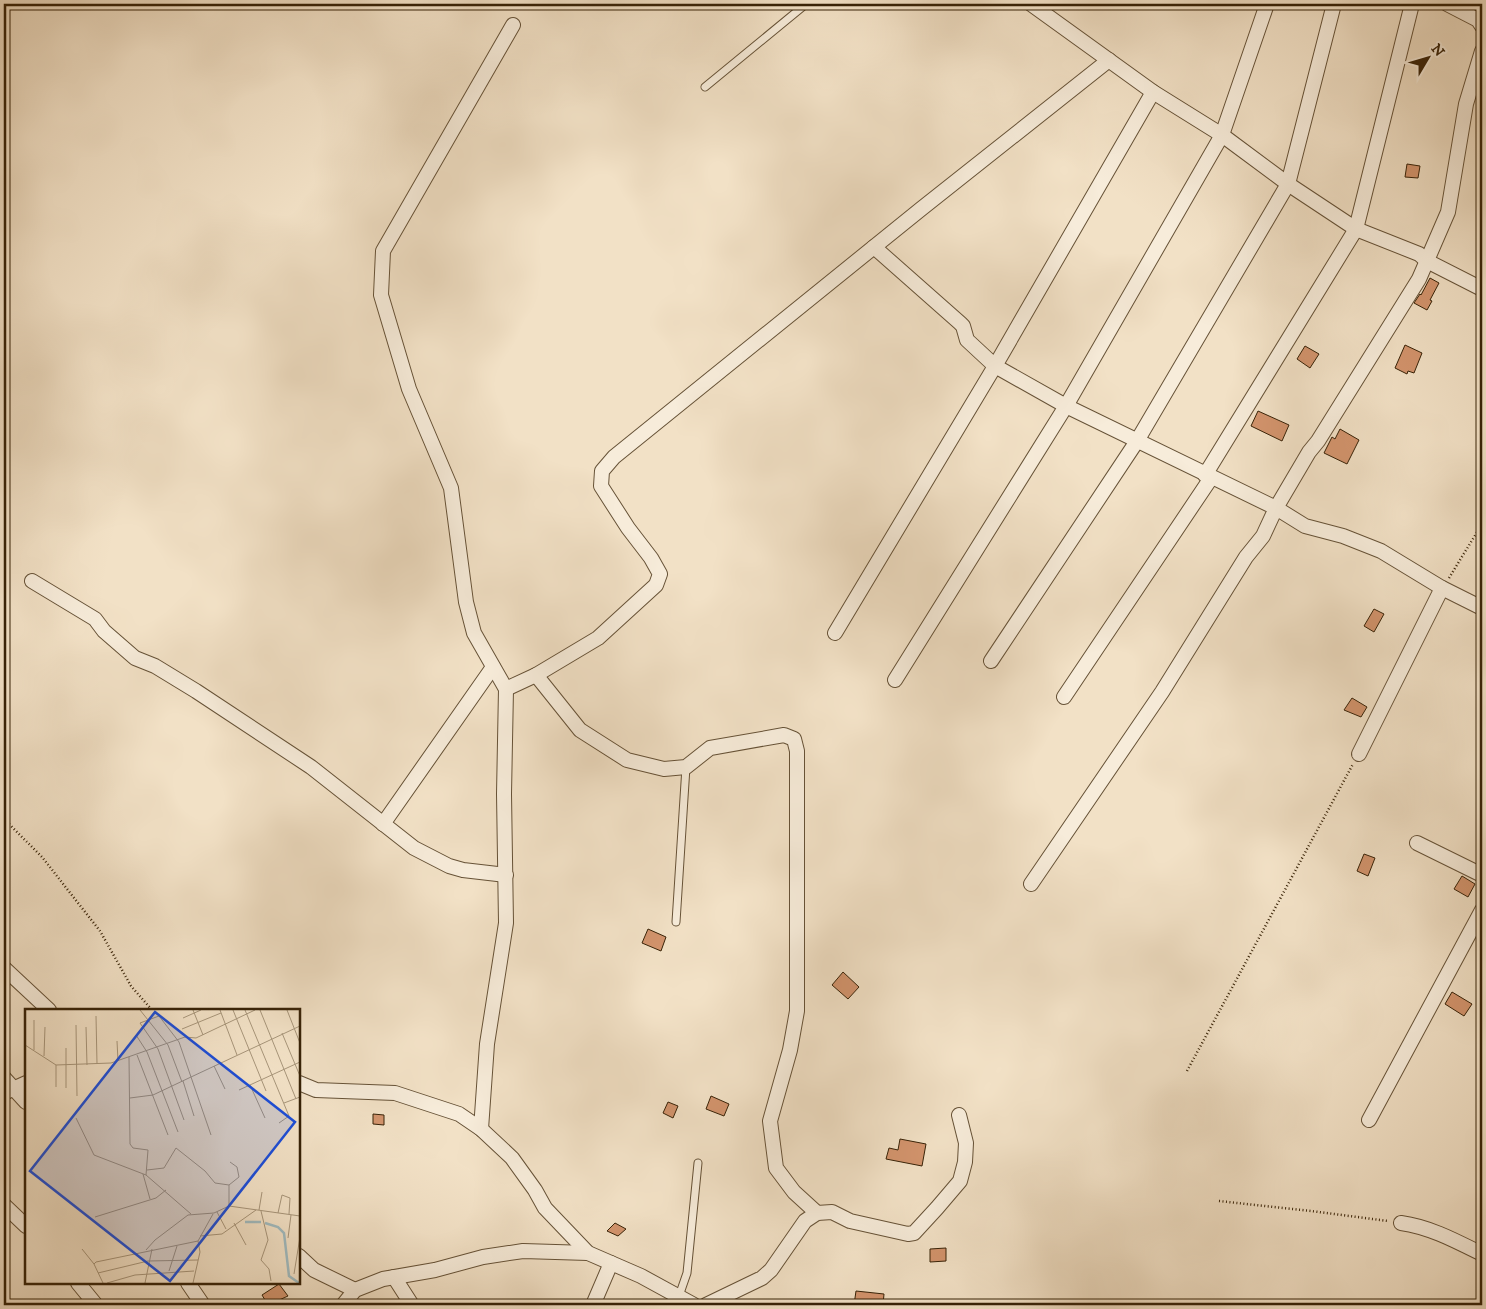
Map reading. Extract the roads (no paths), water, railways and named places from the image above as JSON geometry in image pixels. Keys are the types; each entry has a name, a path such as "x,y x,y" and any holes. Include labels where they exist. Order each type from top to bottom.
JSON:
{"street":[{"path":"895,680 1066,406 1222,136 1267,4"},
{"path":"991,662 1137,441 1288,184 1334,4"},
{"path":"1064,697 1208,476 1356,230 1412,4"},
{"path":"1447,4 1478,20 1482,26"},
{"path":"1038,6 1153,92 1222,136 1356,230 1419,254 1427,261 1482,290"},
{"path":"481,1129 487,1044 506,923 504,794 506,689 474,633 466,602 451,488 409,389 381,295 383,251 513,25"},
{"path":"1031,884 1162,692 1246,557 1262,536 1309,452 1318,441 1419,279 1448,212 1466,104 1482,51"},
{"path":"506,689 536,676 598,638 656,585 660,574 601,486 602,471 614,457 1109,60"},
{"path":"835,633 995,366 1153,92"},
{"path":"874,247 960,323 963,326 967,340 995,366 1066,406 1276,508 1305,526 1343,536 1381,551 1442,588 1482,608"},
{"path":"32,581 95,619 104,631 135,658 155,666 196,691 312,767 414,848 449,866 506,875"},
{"path":"1359,754 1442,588"},
{"path":"383,824 493,667"},
{"path":"536,676 580,730 627,760 664,769 686,767 710,748 784,735 794,739 797,751 797,1011 790,1050 770,1121 776,1168 794,1192 817,1213"},
{"path":"1417,843 1482,875"},
{"path":"1369,1120 1482,910"},
{"path":"4,968 49,1009"},
{"path":"300,1082 316,1090 395,1093 459,1114 481,1129 512,1158 544,1208 588,1253"},
{"path":"12,1086 25,1101"},
{"path":"706,1305 762,1278 772,1270 805,1221 817,1213 832,1212 850,1221 908,1234 914,1233 960,1181 965,1162 966,1143 959,1115"},
{"path":"4,1205 25,1225"},
{"path":"1401,1223 1416,1225 1482,1254"},
{"path":"343,1305 355,1290 383,1279 435,1270 483,1257 523,1251 588,1253 641,1276 694,1305"},
{"path":"300,1257 314,1270 355,1290"},
{"path":"593,1305 611,1263"},
{"path":"394,1278 412,1305"},
{"path":"79,1284 96,1305"},
{"path":"189,1284 203,1305"}],"lane":[{"path":"705,87 806,4"},
{"path":"676,922 686,767"},
{"path":"679,1296 687,1273 698,1163"}]}
